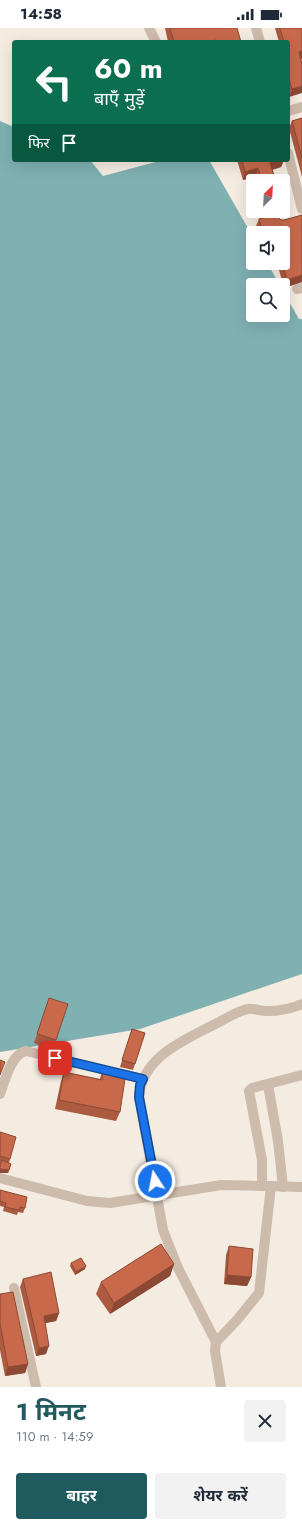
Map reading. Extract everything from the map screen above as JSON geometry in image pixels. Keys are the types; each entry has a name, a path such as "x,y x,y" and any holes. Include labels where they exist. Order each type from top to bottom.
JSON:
{"street":[{"path":"149,28 155,40"},
{"path":"256,28 259,40"},
{"path":"290,110 302,107"},
{"path":"290,161 302,209"},
{"path":"221,1387 215,1351 216,1342 169,1248 163,1230 139,1097 140,1085 155,1062 174,1046 245,1010 282,1009 302,1004"},
{"path":"0,1094 15,1058 22,1052 26,1051 143,1079"},
{"path":"216,1342 237,1320 259,1292 267,1186 248,1093 249,1089 302,1075"},
{"path":"268,1085 278,1141 283,1186"},
{"path":"0,1178 87,1202 110,1203 221,1185 302,1186"},
{"path":"14,1288 36,1387"}],"water":[{"path":"0,121 12,126 12,162 92,162 103,176 156,162 210,162 247,226 246,270 271,270 276,278 246,278 246,322 290,322 290,303 299,319 302,319 302,974 140,1029 0,1052"}],"building":[{"path":"170,28 237,28 240,40 216,40 173,40"},
{"path":"280,28 302,28 302,51 299,52 302,64 302,86 292,89 290,82 290,40 283,40"},
{"path":"302,118 302,158 292,121"},
{"path":"242,162 274,162 270,163 274,174 260,174 258,168 245,172"},
{"path":"302,215 302,275 290,279 286,278 284,270 290,270 290,226 261,226 259,219 279,218 284,220"},
{"path":"49,998 68,1004 56,1040 37,1034"},
{"path":"132,1029 145,1033 135,1064 122,1060"},
{"path":"0,1060 5,1062 0,1075"},
{"path":"103,1068 126,1072 120,1112 59,1100 64,1072 102,1080"},
{"path":"0,1132 16,1137 10,1159 0,1156"},
{"path":"2,1160 11,1164 9,1170 0,1169"},
{"path":"0,1190 27,1197 25,1208 20,1207 19,1210 5,1207 6,1203 0,1201"},
{"path":"161,1244 174,1264 114,1303 101,1282"},
{"path":"229,1246 253,1249 251,1277 227,1275"},
{"path":"81,1258 86,1266 76,1272 71,1263"},
{"path":"51,1272 59,1313 44,1316 49,1346 39,1348 23,1279"},
{"path":"13,1292 28,1364 8,1367 0,1323 0,1294"}],"route":[{"path":"55,1058 143,1079 140,1085 139,1097 155,1181"}]}
